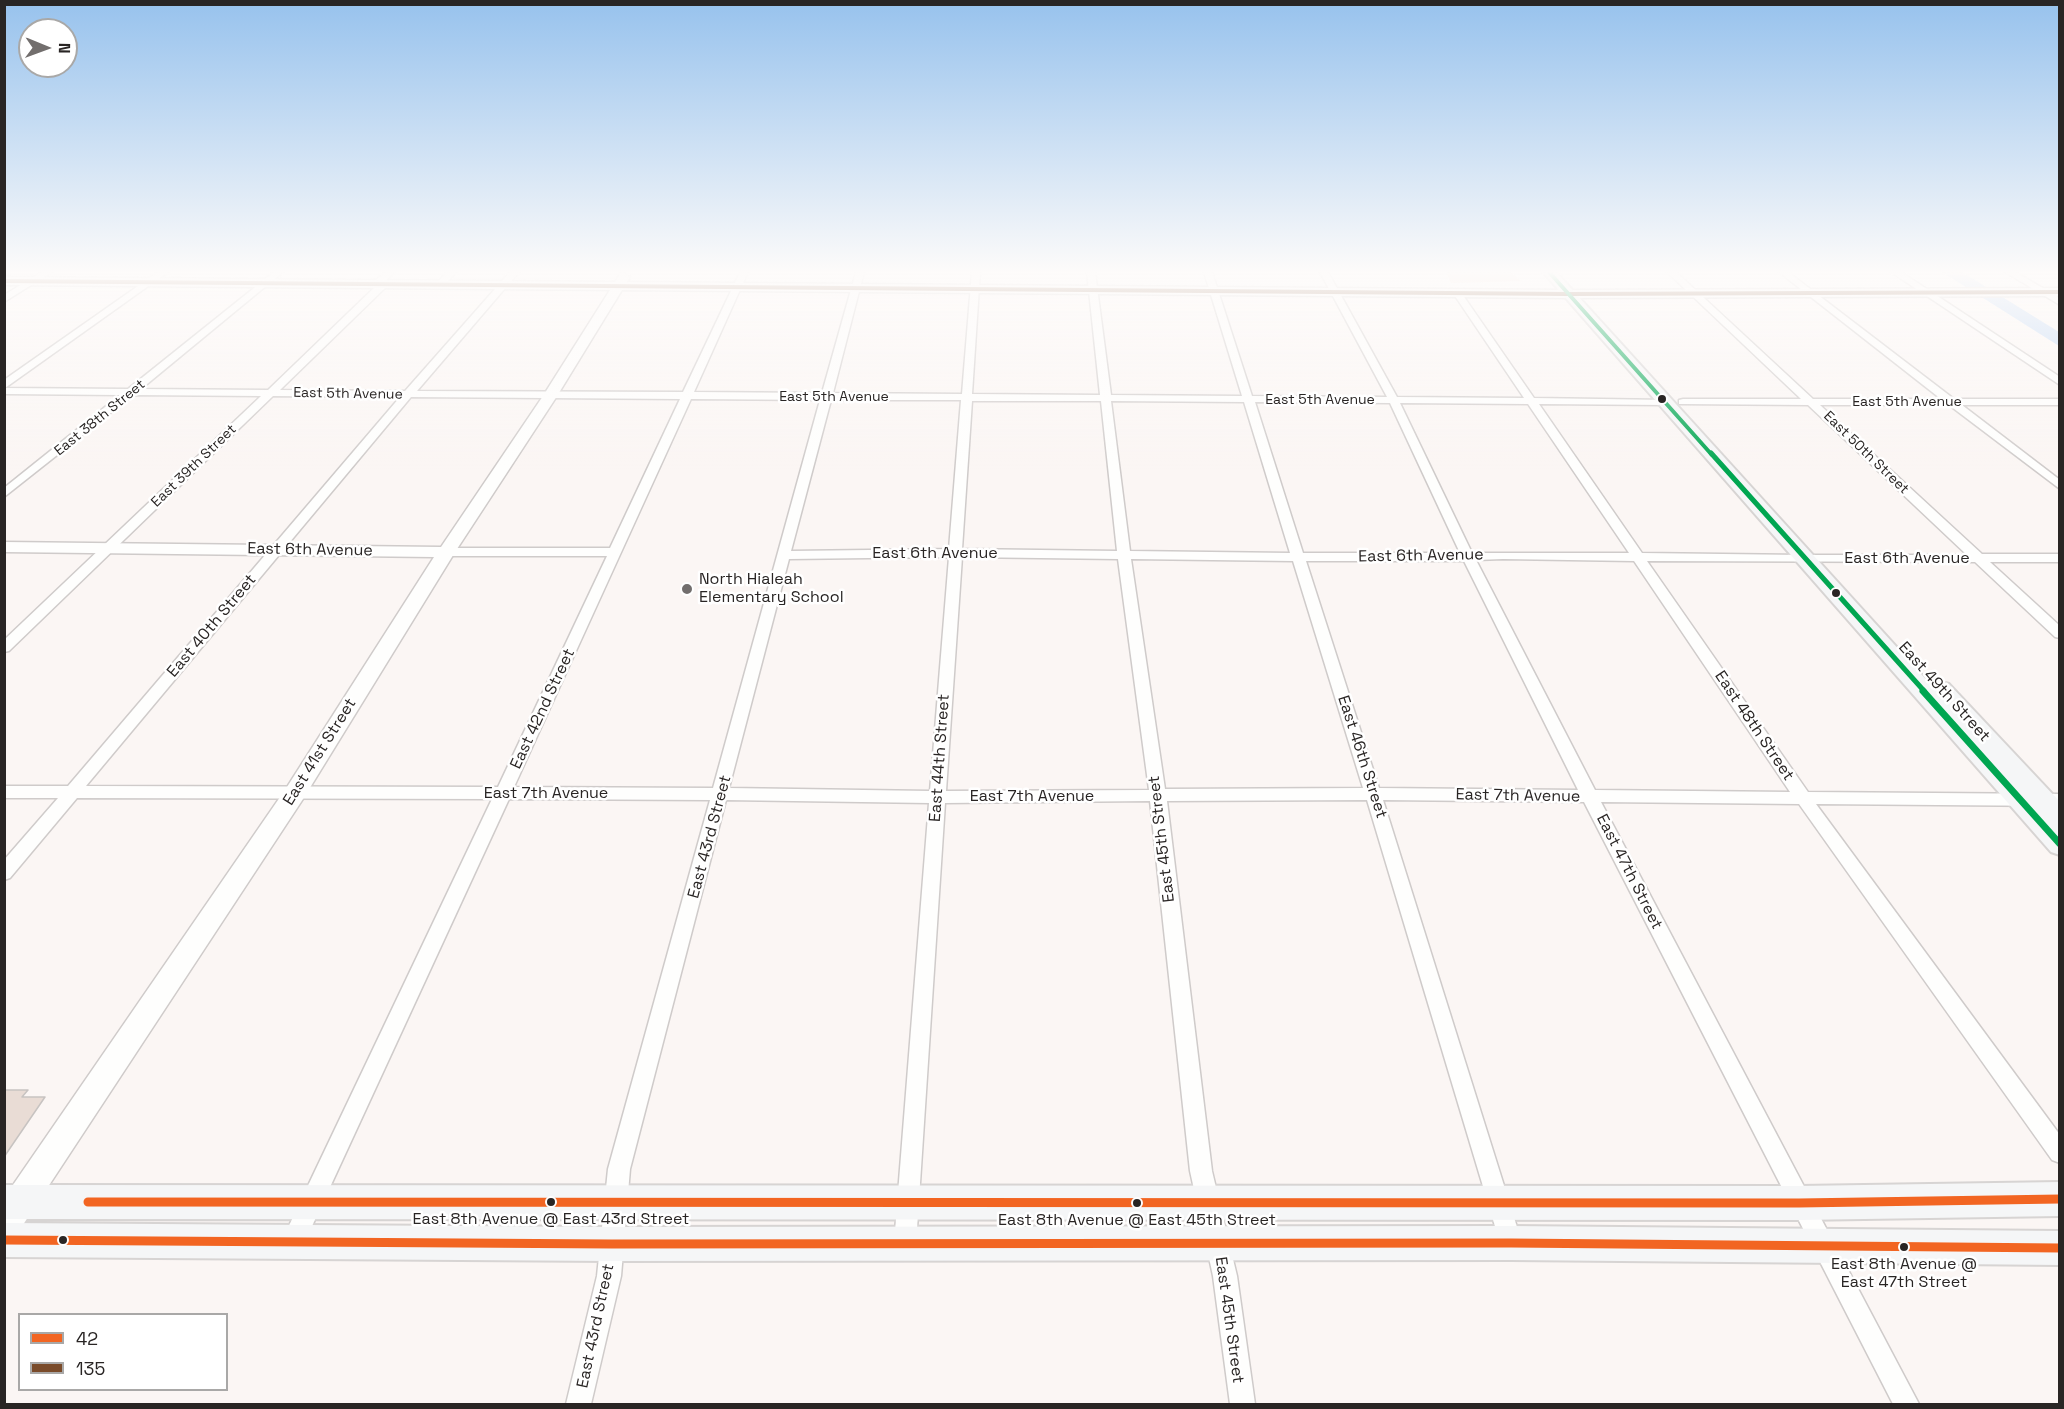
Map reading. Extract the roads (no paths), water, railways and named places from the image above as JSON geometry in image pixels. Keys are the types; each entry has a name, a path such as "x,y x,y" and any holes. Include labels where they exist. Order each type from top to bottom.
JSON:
{"main road":[{"name":"East 41st Street","path":"10,1210 295,793 446,552 586,338"},
{"path":"1607,338 1634,368 1648,376 1673,402"},
{"name":"East 49th Street","path":"1620,338 1673,402 1813,560 2060,819"},
{"name":"East 49th Street","path":"1673,402 1722,446 1813,560"},
{"name":"East 6th Avenue","path":"4,547 446,552"},
{"name":"East 49th Street","path":"2041,800 2060,845"},
{"path":"10,1210 312,1202 1799,1203 2060,1199"},
{"path":"4,1240 612,1244 1511,1243 2060,1248"}],"street":[{"path":"4,385 71,338"},
{"name":"East 38th Street","path":"4,494 199,338"},
{"name":"East 39th Street","path":"4,648 327,338"},
{"name":"East 40th Street","path":"4,873 458,338"},
{"name":"East 42nd Street","path":"293,1242 714,338"},
{"name":"East 43rd Street","path":"578,1404 609,1276 619,1169 722,794 783,555 842,338"},
{"name":"East 44th Street","path":"905,1244 972,338"},
{"name":"East 45th Street","path":"1100,338 1124,554 1158,797 1201,1171 1225,1276 1242,1404"},
{"name":"East 46th Street","path":"1228,338 1373,794 1511,1243"},
{"name":"East 47th Street","path":"1359,338 1394,400 1468,557 1590,797 1799,1203 1906,1404"},
{"name":"East 48th Street","path":"1488,338 1804,798 2060,1153"},
{"name":"East 50th Street","path":"1743,338 1976,559 2060,634"},
{"path":"1868,338 2060,486"},
{"path":"1994,338 2060,382"},
{"name":"East 5th Avenue","path":"4,391 1533,402 2060,402"},
{"name":"East 6th Avenue","path":"446,552 615,552"},
{"name":"East 6th Avenue","path":"783,555 955,553 1298,557 1503,555 1813,560 2060,558"},
{"name":"East 7th Avenue","path":"4,792 722,794 937,797 1373,794 2041,800"}],"water":[{"path":"2046,338 2059,338 2059,346"}],"place":[{"name":"North Hialeah Elementary School","path":"687,589"},
{"name":"East 8th Avenue @ East 43rd Street","path":"551,1202"},
{"name":"East 8th Avenue @ East 45th Street","path":"1137,1203"},
{"name":"East 8th Avenue @ East 47th Street","path":"1904,1247"}]}
